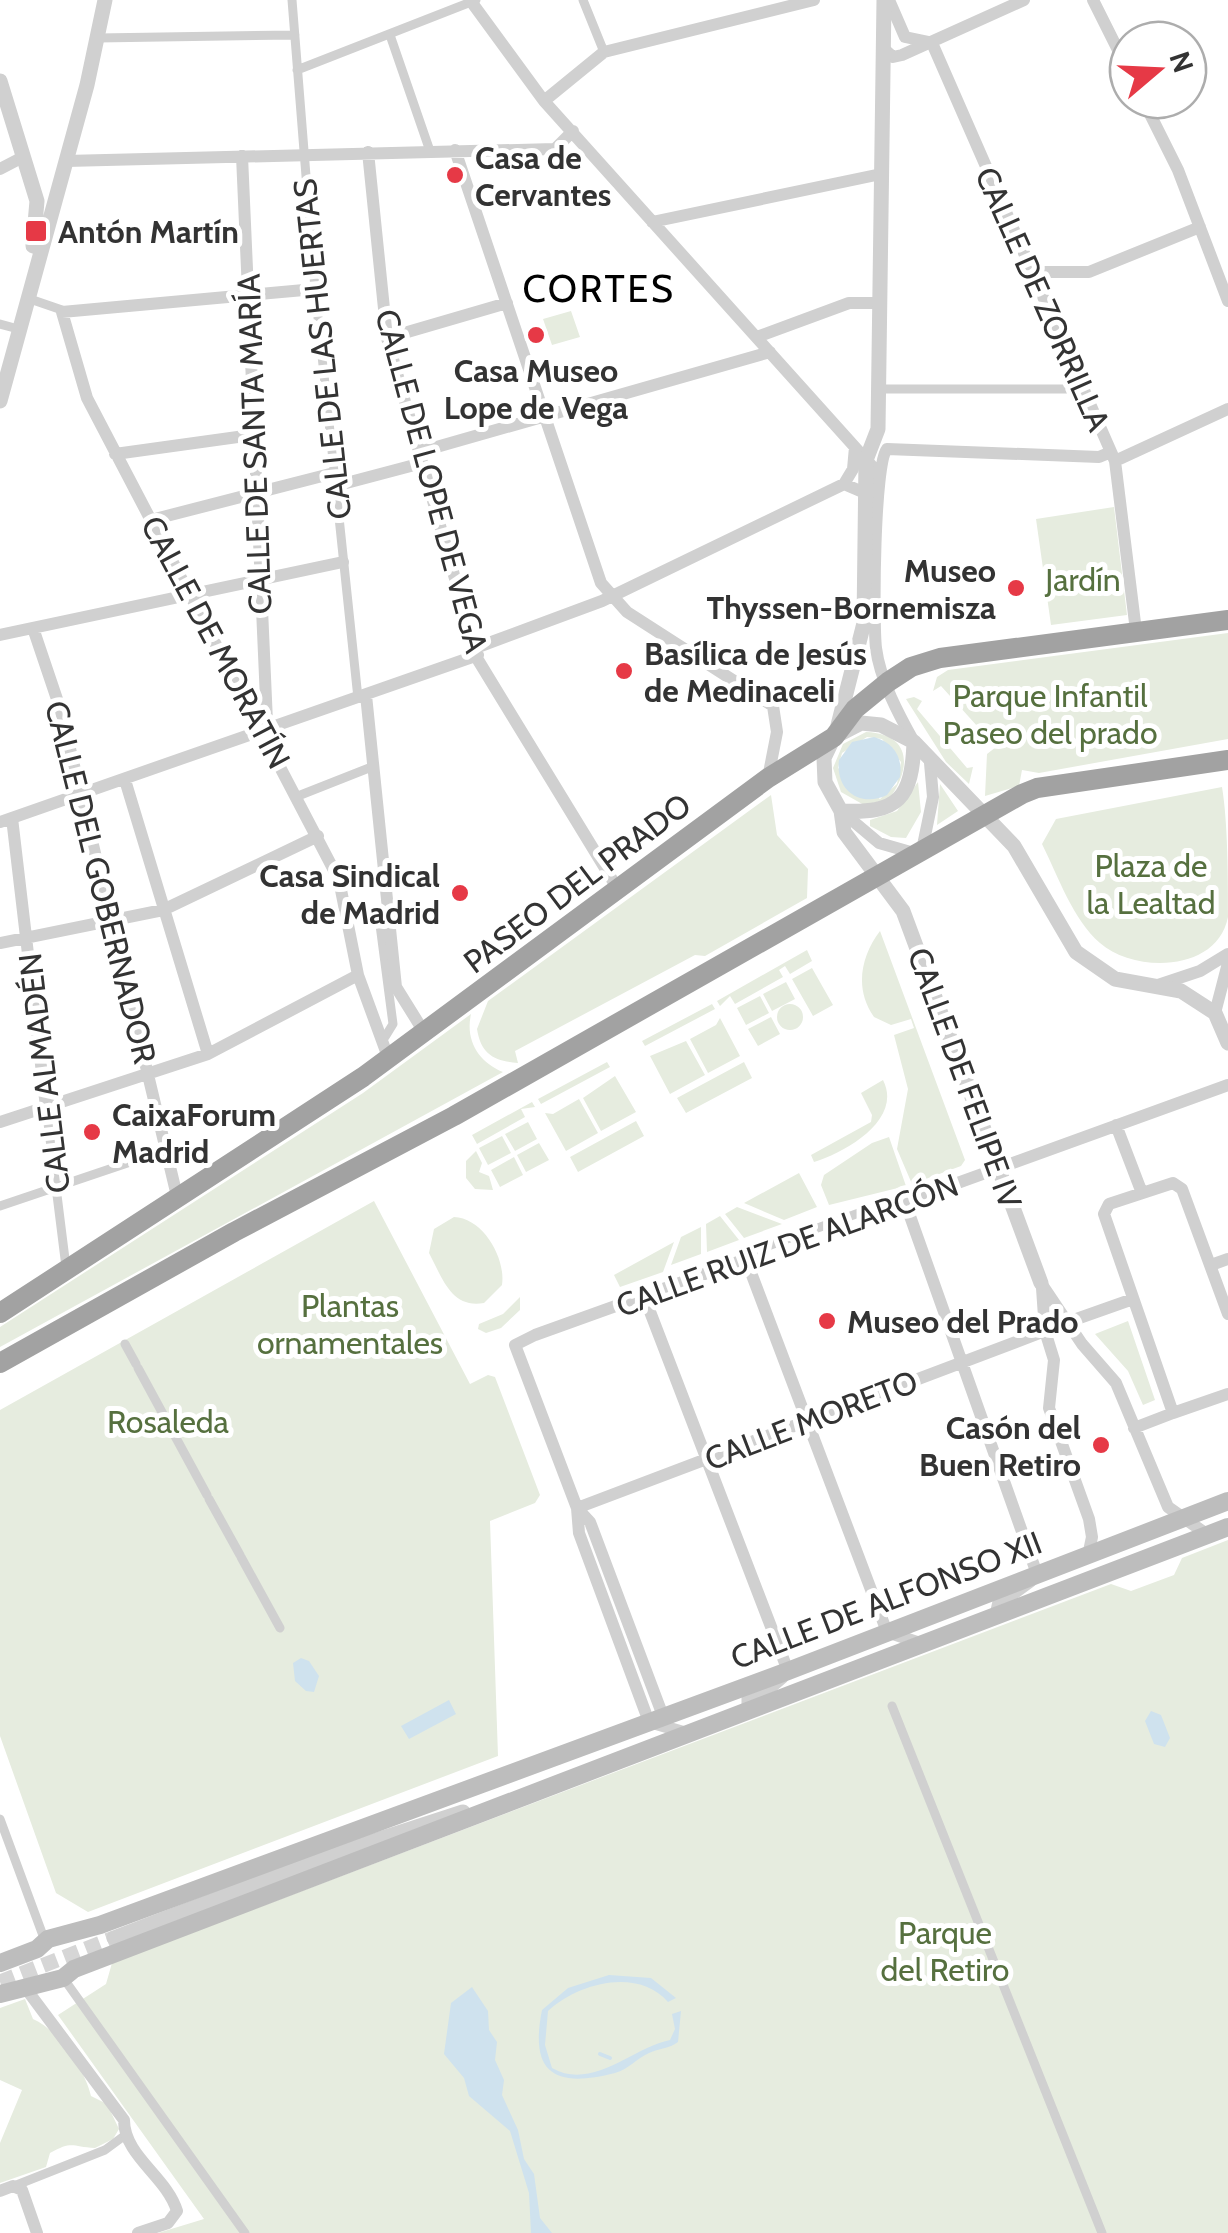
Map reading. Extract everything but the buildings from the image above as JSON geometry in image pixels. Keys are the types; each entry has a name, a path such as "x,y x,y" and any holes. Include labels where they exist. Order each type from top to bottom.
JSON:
{"highway":[{"name":"PASEO DEL PRADO","path":"0,1313 177,1196 387,1047 424,1032 768,778 834,737 855,709 911,667 940,658 1228,620"},
{"path":"0,1364 1037,788 1228,760"}],"main road":[{"name":"CALLE DE ALFONSO XII","path":"4,1958 788,1671 1228,1502"},
{"name":"CALLE DE ALFONSO XII","path":"0,1994 62,1975 574,1774 1228,1527"},
{"path":"47,1943 75,1951 62,1975 36,1967 47,1943"}],"street":[{"path":"11,327 30,298 98,38 104,0"},
{"name":"CALLE DE LAS HUERTAS","path":"292,0 315,289 343,562 374,766 396,987 424,1032"},
{"path":"583,0 604,52"},
{"path":"544,100 604,52 814,0"},
{"path":"886,0 905,37 932,43"},
{"path":"886,0 878,430 888,449"},
{"path":"1093,0 1108,30"},
{"path":"297,70 473,1 544,100 860,453 871,490 876,648 914,742 930,763 1014,846 1076,952 1114,979 1181,991 1214,1013 1228,1043"},
{"path":"884,49 893,57 932,43 1014,2"},
{"path":"98,38 295,35"},
{"path":"390,35 430,151"},
{"name":"CALLE DE ZORRILLA","path":"932,43 1080,389 1113,456 1136,631"},
{"path":"0,81 38,218 11,327 0,398"},
{"path":"1153,120 1178,170 1228,301"},
{"path":"66,161 554,149 572,131"},
{"path":"455,150 601,583 612,597 776,711 778,732 768,778"},
{"name":"CALLE DE LOPE DE VEGA","path":"368,152 387,338 478,651 620,891"},
{"path":"0,169 23,156"},
{"name":"CALLE DE SANTA MARÍA","path":"242,156 267,722 263,730"},
{"path":"652,222 881,174"},
{"path":"1031,272 1089,272 1200,227"},
{"path":"30,298 62,311 315,289"},
{"path":"387,338 507,303"},
{"path":"757,337 849,303 880,303"},
{"name":"CALLE DE MORATÍN","path":"62,311 87,398 339,880 358,975 387,1047"},
{"path":"150,520 421,458 544,416 770,352"},
{"path":"878,389 1080,389"},
{"path":"888,449 1113,456 1228,409"},
{"path":"6,820 362,697 612,597 844,484 878,430"},
{"path":"115,454 252,434"},
{"path":"888,449 880,459 871,490 864,623 822,770 841,811 878,843 921,854 933,797 930,763"},
{"path":"844,484 871,490"},
{"path":"0,635 343,562"},
{"name":"CALLE DEL GOBERNADOR","path":"33,628 61,711 177,1196"},
{"path":"834,737 861,723 881,725 914,742"},
{"path":"841,811 879,810 900,799 914,769 914,742"},
{"path":"298,796 374,766"},
{"path":"125,780 208,1054"},
{"name":"CALLE DE FELIPE IV","path":"841,811 844,832 906,919 1041,1284 1044,1331 1054,1360 1049,1408 1089,1519 1092,1537 1088,1556"},
{"name":"CALLE ALMADÉN","path":"6,820 28,939 67,1269"},
{"path":"0,944 163,910 318,836"},
{"path":"380,925 393,1024 387,1047"},
{"path":"1152,987 1200,971 1228,954"},
{"path":"1214,1013 1228,963"},
{"path":"0,1122 208,1054 358,975"},
{"name":"CALLE RUIZ DE ALARCÓN","path":"577,1508 515,1345 738,1262 746,1254 867,1210 905,1202 1228,1085"},
{"path":"1116,1125 1142,1193"},
{"path":"0,1206 166,1150"},
{"path":"1173,1414 1104,1214 1109,1204 1172,1182 1182,1189 1228,1314"},
{"path":"905,1202 1036,1574 1000,1602 996,1615"},
{"path":"1212,1265 1228,1259"},
{"path":"738,1262 754,1276 887,1632 920,1643"},
{"name":"CALLE DE FELIPE IV","path":"1041,1284 1116,1383 1159,1490 1182,1519 1208,1535"},
{"path":"644,1296 788,1671 768,1689 749,1696 749,1708"},
{"path":"1068,1322 1134,1298"},
{"name":"CALLE MORETO","path":"577,1508 1044,1331"},
{"path":"125,1344 280,1628"},
{"path":"1134,1428 1228,1394"},
{"path":"577,1508 590,1522 656,1719 687,1732"},
{"path":"892,1706 1102,2233"},
{"name":"CALLE DE ALFONSO XII","path":"337,1854 564,1754"},
{"name":"CALLE DE ALFONSO XII","path":"114,1938 337,1854 574,1774"},
{"path":"0,1819 47,1943"},
{"path":"62,1975 246,2233"},
{"path":"24,1986 124,2120 124,2136 173,2197 177,2211 168,2223 138,2233"},
{"path":"7,2188 106,2150 124,2136"},
{"path":"7,2188 22,2190 37,2233"}],"green space":[{"path":"571,311 580,337 552,345 543,319"},
{"name":"Jardín","path":"1114,507 1127,615 1051,625 1036,519"},
{"name":"Parque Infantil Paseo del prado","path":"1228,633 1228,739 1039,773 1022,770 1019,786 985,796 987,754 996,747 941,686 933,691 937,677 948,670"},
{"path":"906,699 922,701 917,709 967,768 973,767 969,784 946,762"},
{"path":"866,732 881,734 900,746 904,766 896,788 889,799 864,805 841,792 833,768 843,744","holes":["867,737 882,739 901,762 897,784 880,799 838,768 842,753"]},
{"path":"918,782 921,812 906,838 891,837 870,826 870,820 897,811"},
{"path":"940,784 958,811 937,825"},
{"name":"Plaza de la Lealtad","path":"1222,787 1228,917 1221,935 1192,958 1173,962 1133,959 1100,943 1074,910 1042,844 1056,819"},
{"path":"771,795 777,835 808,869 807,898 705,956 695,955 515,1051 518,1063 496,1058 486,1051 477,1029 488,1001"},
{"path":"880,931 965,1160 961,1166 912,1184 897,1149 908,1089 894,1035 914,1028 911,1019 891,1025 874,1017 862,984 864,962"},
{"path":"807,950 812,961 790,974 785,966 779,970 783,977 735,1004 730,996 720,1006 717,1001"},
{"path":"812,968 833,1005 813,1016 792,979"},
{"path":"786,982 795,999 772,1011 763,994"},
{"path":"760,996 769,1013 746,1025 737,1008"},
{"path":"712,1004 715,1009 645,1046 642,1041"},
{"path":"790,1004 799,1008 803,1017 799,1026 790,1030 781,1026 777,1017 781,1008"},
{"path":"471,1014 472,1042 487,1063 503,1072 0,1347 0,1327 363,1093"},
{"path":"771,1017 780,1034 758,1046 748,1029"},
{"path":"720,1018 740,1056 708,1073 690,1039 716,1025"},
{"path":"686,1041 705,1075 670,1094 650,1056"},
{"path":"607,1062 610,1067 541,1104 538,1099"},
{"path":"744,1062 752,1078 686,1113 677,1098"},
{"path":"615,1076 636,1112 601,1131 583,1098"},
{"path":"883,1080 887,1094 879,1120 856,1142 814,1162 811,1155 871,1122 872,1115 861,1093"},
{"path":"579,1099 598,1133 566,1151 545,1113 553,1114"},
{"path":"532,1102 535,1107 521,1109 525,1117 477,1144 472,1135"},
{"path":"636,1121 644,1136 578,1172 570,1157"},
{"path":"528,1122 537,1139 515,1151 505,1134"},
{"path":"502,1136 511,1153 488,1165 479,1148"},
{"path":"889,1137 906,1186 829,1205 821,1185 824,1175 872,1143"},
{"path":"539,1143 549,1160 526,1172 517,1155"},
{"path":"476,1151 482,1163 479,1172 489,1176 493,1190 475,1189 466,1178 466,1161"},
{"path":"514,1157 523,1175 500,1187 491,1170"},
{"path":"799,1173 817,1207 784,1220 744,1203"},
{"path":"374,1201 470,1384 488,1375 495,1377 540,1495 535,1503 490,1521 498,1756 88,1912 56,1893 0,1736 0,1410"},
{"path":"737,1207 782,1224 744,1238 725,1214"},
{"path":"720,1216 739,1240 707,1252 706,1224"},
{"path":"454,1217 465,1219 483,1232 500,1263 502,1285 484,1303 473,1304 456,1296 443,1281 429,1253 434,1229"},
{"path":"701,1227 701,1254 671,1265 681,1237"},
{"path":"674,1242 663,1272 620,1287 614,1275"},
{"path":"520,1297 520,1310 501,1328 486,1333 478,1329 479,1324 503,1314"},
{"path":"1128,1321 1155,1400 1143,1405 1128,1371 1095,1334"},
{"name":"Parque del Retiro","path":"1228,1540 1228,2233 158,2233 204,2219 58,2015 106,1984 112,1963 1111,1584 1131,1591 1174,1575 1182,1558"},
{"path":"25,1999 33,2019 53,2032 70,2052 91,2096 107,2104 119,2129 113,2139 95,2148 64,2147 50,2153 46,2167 0,2183 0,2143 22,2090 0,2080 0,2008"}],"water":[{"path":"874,737 896,752 900,777 887,795 859,798 845,788 839,760 852,742"},
{"path":"301,1658 309,1661 319,1676 314,1692 306,1691 295,1681 293,1663"},
{"path":"449,1700 456,1714 409,1739 401,1726"},
{"path":"1151,1711 1161,1715 1170,1738 1165,1747 1154,1744 1145,1721"},
{"path":"609,1975 651,1978 676,1998 668,2002 655,1991 625,1982 575,1993 548,2011 545,2045 552,2068 582,2074 612,2066 670,2040 675,2029 672,2014 681,2011 678,2042 615,2073 577,2079 552,2072 540,2049 542,2010 568,1988"},
{"path":"472,1987 488,2011 489,2030 497,2042 495,2060 504,2080 502,2095 518,2130 524,2159 534,2174 540,2218 552,2233 531,2233 529,2193 510,2131 469,2096 464,2078 444,2054 451,2003"}],"waterway":[{"path":"600,2054 610,2058"}],"tunnel":[{"path":"0,1982 114,1938"}],"place":[{"name":"Casa de Cervantes","path":"455,175"},
{"name":"Antón Martín","path":"36,231"},
{"name":"Casa Museo Lope de Vega","path":"536,335"},
{"name":"Museo Thyssen-Bornemisza","path":"1016,588"},
{"name":"Basílica de Jesús de Medinaceli","path":"624,671"},
{"name":"Casa Sindical de Madrid","path":"460,893"},
{"name":"CaixaForum Madrid","path":"92,1132"},
{"name":"Museo del Prado","path":"827,1321"},
{"name":"Casón del Buen Retiro","path":"1101,1445"}],"district":[{"name":"CORTES","path":"599,288"}],"park label":[{"name":"Plantas ornamentales","path":"350,1324"},
{"name":"Rosaleda","path":"168,1421"}]}
